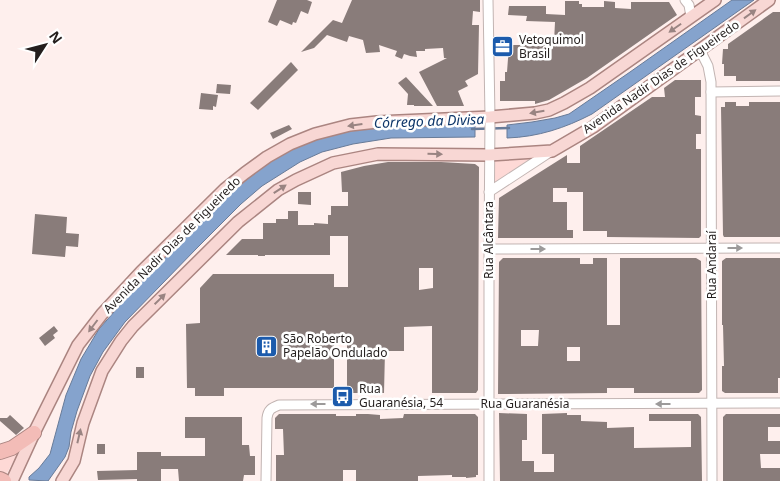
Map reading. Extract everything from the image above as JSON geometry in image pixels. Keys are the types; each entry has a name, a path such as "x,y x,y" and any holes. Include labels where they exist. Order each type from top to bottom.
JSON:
{"highway":[{"path":"0,452 12,448 34,433"},
{"path":"0,479 4,481"}],"main road":[{"name":"Avenida Nadir Dias de Figueiredo","path":"12,481 78,345 102,314 141,272 225,190 267,157 290,144 315,134 350,125 377,122 490,121 549,110 590,88 715,0"},
{"name":"Avenida Nadir Dias de Figueiredo","path":"62,481 74,461 83,423 95,387 102,371 121,341 133,326 238,222 278,190 333,163 378,154 490,149 552,150 593,127 769,0"},
{"path":"74,461 75,481"}],"street":[{"name":"Rua Alcântara","path":"488,0 490,121 489,481"},
{"path":"685,0 689,5 692,17"},
{"name":"Rua Andaraí","path":"700,50 708,66 711,92 712,481"},
{"path":"711,92 780,91"},
{"name":"Avenida Nadir Dias de Figueiredo","path":"489,192 552,150"},
{"path":"489,249 780,248"},
{"name":"Rua Guaranésia","path":"266,481 266,418 271,407 278,405 780,403"}],"shaded area":[{"path":"531,158 495,183 494,161"},
{"path":"17,454 3,481 0,481 0,457"}],"water":[{"path":"732,0 754,0 592,114 572,124 551,131 530,136 507,138 507,125 569,114"},
{"path":"475,123 475,137 391,138 353,144 322,152 300,162 262,186 241,204 125,322 103,352 90,376 77,411 65,457 48,481 29,480 29,477 50,454 66,395 81,359 99,329 166,254 229,190 260,166 304,141 354,126"}],"building":[{"path":"277,0 307,0 312,2 308,14 301,11 296,23 293,22 292,25 280,20 277,26 268,22"},
{"path":"352,0 480,0 480,12 473,11 472,25 479,25 478,74 465,81 468,86 458,91 464,106 437,106 419,72 447,58 444,58 443,48 416,51 417,57 404,54 402,59 395,56 397,51 379,45 380,52 366,53 363,40 349,36 347,42 327,35 314,48 301,52 333,20 342,23"},
{"path":"565,1 579,1 582,7 604,7 604,1 615,2 615,8 631,9 631,2 669,2 677,15 587,78 549,100 535,104 535,101 500,101 500,81 505,81 509,45 540,45 540,41 554,42 555,22 526,21 527,16 508,15 509,6 546,6 546,14 565,15"},
{"path":"773,12 780,12 780,81 736,81 736,76 724,76 724,64 722,64 723,49 728,49 728,44"},
{"path":"291,62 298,70 258,110 250,103"},
{"path":"406,77 433,106 407,105 408,94 398,83"},
{"path":"675,80 701,80 701,97 695,97 695,115 701,116 701,134 696,134 696,149 701,149 701,236 699,238 607,237 607,231 583,231 583,192 567,192 567,188 553,188 553,202 567,202 567,230 573,230 573,238 498,238 499,198 567,155 567,163 580,163 580,146 652,97 665,97 664,88"},
{"path":"217,84 231,85 230,94 216,93"},
{"path":"201,93 218,95 216,107 213,106 213,110 199,109"},
{"path":"725,102 736,102 736,106 749,106 749,102 780,102 780,237 724,237 723,235 721,107 725,107"},
{"path":"289,125 292,129 273,139 270,133"},
{"path":"388,162 441,162 475,164 479,167 478,390 476,393 432,393 432,326 404,327 404,351 385,351 384,393 347,393 347,340 334,340 334,388 224,388 224,396 195,396 195,388 187,388 186,324 200,323 200,288 213,274 334,274 334,287 348,287 348,236 330,236 330,255 226,255 242,239 263,239 263,223 276,223 276,219 288,219 288,211 298,211 298,225 328,224 331,206 348,206 348,192 342,192 341,172","holes":["419,268 433,268 433,288 419,290"]},
{"path":"298,192 311,192 311,205 298,204"},
{"path":"35,214 67,217 66,233 79,234 78,247 66,246 65,257 32,254"},
{"path":"503,258 580,258 580,264 593,264 593,258 607,258 607,325 620,325 620,258 696,258 701,261 702,390 699,393 634,393 634,388 607,388 607,393 498,394 499,262","holes":["521,330 539,330 538,346 521,346","567,347 580,347 580,361 567,361"]},
{"path":"726,258 780,258 780,378 778,378 778,393 725,393 722,391 722,366 724,366 722,261"},
{"path":"54,326 58,331 53,335 55,338 45,346 39,338"},
{"path":"136,367 144,367 144,378 136,378"},
{"path":"499,413 527,414 527,440 522,440 522,461 534,461 534,472 554,472 554,454 542,454 542,414 567,413 567,415 581,415 581,421 607,422 607,428 634,427 634,448 691,447 691,421 649,421 649,414 698,414 701,417 702,481 500,481"},
{"path":"279,414 356,416 356,414 368,414 380,415 380,419 403,418 404,414 475,414 478,417 478,475 466,478 452,477 452,475 418,476 418,481 356,481 356,470 343,470 343,481 276,481 276,455 284,455 283,429 275,429 275,418"},
{"path":"726,414 780,414 780,427 768,427 768,441 780,441 780,454 760,454 761,468 780,468 780,481 723,481 723,417"},
{"path":"10,415 24,428 16,435 0,421 0,418 7,418"},
{"path":"185,417 242,417 242,445 249,445 250,456 255,456 255,475 244,475 243,481 179,481 178,469 161,469 161,481 137,481 137,479 98,480 97,471 137,470 137,452 161,452 161,456 205,456 205,438 185,438"},
{"path":"97,444 105,444 105,454 97,454"}],"waterway":[{"name":"Córrego da Divisa","path":"472,129 509,128"}],"place":[{"name":"Vetoquimol Brasil","path":"503,47"},
{"name":"São Roberto Papelão Ondulado","path":"267,346"},
{"name":"Rua Guaranésia, 54","path":"343,396"}]}
